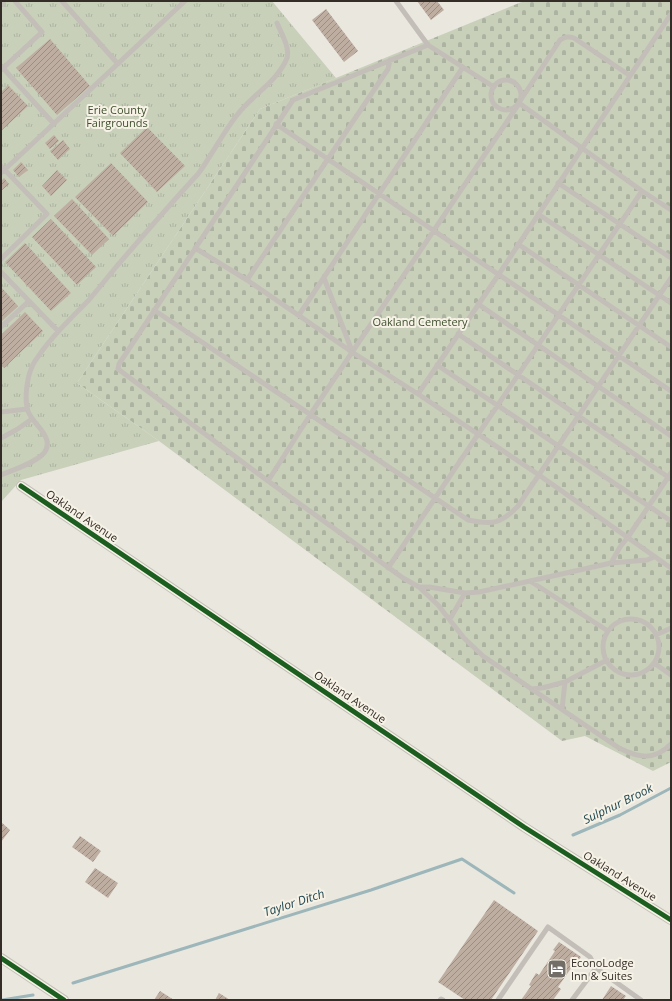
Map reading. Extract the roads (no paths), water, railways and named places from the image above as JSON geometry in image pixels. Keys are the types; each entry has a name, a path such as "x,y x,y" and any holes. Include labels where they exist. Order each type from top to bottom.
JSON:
{"street":[{"name":"Oakland Avenue","path":"21,486 524,827 671,920"},
{"path":"1,958 64,1000"}],"lane":[{"path":"1,5 4,1"},
{"path":"15,1 42,32 2,68 54,124"},
{"path":"62,1 118,64"},
{"path":"1,259 48,214 2,169 54,124 185,1"},
{"path":"396,1 428,45 494,87"},
{"path":"418,394 671,14"},
{"path":"1,475 34,460 44,452 47,445 46,436 32,419 27,409 26,400 29,373 33,365 58,331 89,299 198,174 236,116 246,104 276,75 286,60 288,52 277,23"},
{"path":"268,481 310,415 560,40 569,36 574,38 629,75"},
{"path":"428,45 293,100 154,310 119,364 118,369 388,568 419,587 438,605 464,638 483,656 531,689 619,748 633,755 646,757 655,756 666,750 671,744"},
{"path":"247,280 388,69 390,60"},
{"path":"299,315 463,67"},
{"path":"505,80 514,83 520,91 519,103 509,110 499,108 493,101 492,92 494,87 505,80"},
{"path":"519,103 671,210"},
{"path":"276,124 671,391"},
{"path":"558,183 671,258"},
{"path":"388,568 642,191"},
{"path":"538,214 671,303"},
{"path":"518,244 671,347"},
{"path":"196,248 247,280 352,352 539,475 671,568"},
{"path":"1,272 58,331"},
{"path":"324,278 352,352"},
{"path":"154,310 435,499 468,520 482,523 496,522 509,516 518,506 671,278"},
{"path":"1,327 29,302"},
{"path":"478,304 671,436"},
{"path":"458,334 578,416 670,476 620,547 611,563"},
{"path":"438,365 671,521"},
{"path":"1,412 27,409"},
{"path":"1,438 32,419"},
{"path":"419,587 479,592 611,563 647,560 654,556"},
{"path":"530,581 608,631"},
{"path":"450,619 465,592"},
{"path":"626,619 635,619 644,622 652,628 659,645 658,655 654,663 647,670 639,674 630,675 621,673 613,668 606,660 604,653 603,644 608,631 618,622 626,619"},
{"path":"656,635 671,628"},
{"path":"531,689 542,688 565,682 606,660"},
{"path":"654,663 671,675"},
{"path":"562,709 565,682"},
{"path":"498,1000 548,927 590,957 596,968 641,1000"},
{"path":"572,1000 596,968"}],"waterway":[{"name":"Sulphur Brook","path":"573,835 620,815 671,788"},
{"name":"Taylor Ditch","path":"73,983 371,890 462,859 514,893"},
{"name":"Taylor Ditch","path":"2,1000 33,995"}],"place":[{"name":"EconoLodge Inn & Suites","path":"557,969"}],"park label":[{"name":"Erie County Fairgrounds","path":"117,116"},
{"name":"Oakland Cemetery","path":"420,322"}]}
